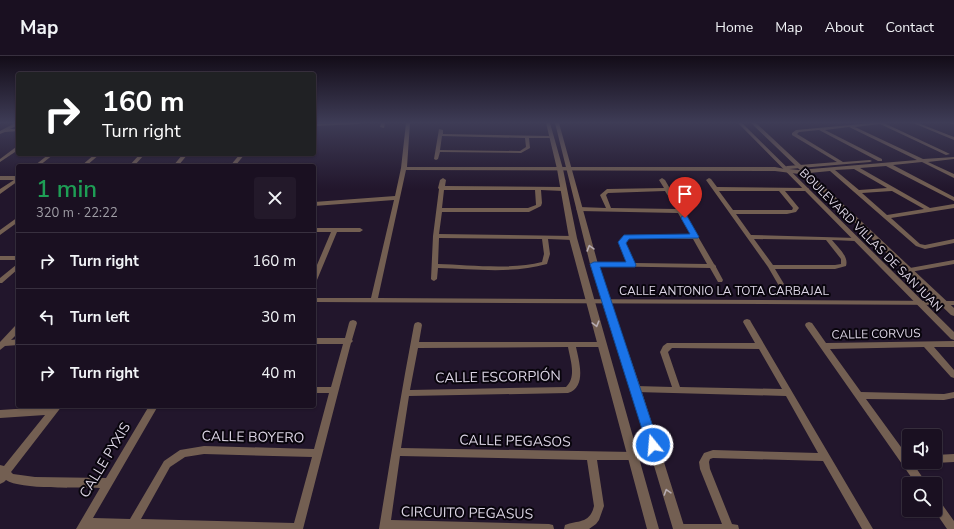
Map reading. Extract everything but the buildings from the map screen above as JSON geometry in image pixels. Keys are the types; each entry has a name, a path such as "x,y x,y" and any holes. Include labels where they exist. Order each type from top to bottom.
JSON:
{"street":[{"path":"374,301 396,198 404,168 406,145"},
{"path":"436,159 438,145"},
{"path":"437,151 521,152 528,148 528,145"},
{"path":"554,145 573,238 653,529"},
{"path":"563,145 594,264 636,389 679,529 734,529"},
{"name":"BOULEVARD VILLAS DE SAN JUAN","path":"762,145 954,337"},
{"name":"BOULEVARD VILLAS DE SAN JUAN","path":"777,145 954,312"},
{"path":"812,145 842,163"},
{"path":"851,145 880,160"},
{"path":"891,145 954,176"},
{"path":"929,145 948,154"},
{"path":"0,161 16,149"},
{"path":"803,169 842,163 954,154"},
{"path":"39,164 49,156"},
{"path":"86,164 96,156"},
{"path":"132,164 141,156"},
{"path":"177,164 184,156"},
{"path":"234,164 241,156"},
{"path":"404,168 831,170 954,158"},
{"path":"887,164 954,199"},
{"path":"856,167 929,210"},
{"path":"831,170 918,245 925,247 954,241"},
{"path":"0,178 16,178"},
{"path":"0,192 16,180"},
{"path":"434,279 436,236 442,180"},
{"path":"662,180 720,280"},
{"path":"709,180 771,267 781,284"},
{"path":"441,188 563,189"},
{"path":"439,210 529,210 538,206 540,202 538,189"},
{"path":"609,210 603,195 607,191 667,189"},
{"path":"716,189 806,189"},
{"path":"731,212 787,212 794,210 796,208 794,204 781,189"},
{"path":"858,192 892,189"},
{"path":"316,204 396,198"},
{"path":"886,217 954,206"},
{"path":"579,209 680,211"},
{"path":"0,233 16,221"},
{"path":"316,230 360,230"},
{"path":"316,276 335,230"},
{"path":"436,236 573,238"},
{"path":"632,265 622,242 627,237 695,237"},
{"path":"750,237 855,239"},
{"path":"435,266 541,265 545,263 547,254 545,238"},
{"path":"771,267 834,267 844,265 844,259 827,238"},
{"path":"0,258 16,258"},
{"path":"910,270 954,262"},
{"path":"594,264 713,266"},
{"path":"0,281 16,268"},
{"name":"CALLE ANTONIO LA TOTA CARBAJAL","path":"316,300 954,302"},
{"path":"747,322 868,529"},
{"name":"CALLE BOYERO","path":"83,526 132,525 298,528 353,323"},
{"path":"395,452 418,325"},
{"name":"CALLE CORVUS","path":"809,325 902,452"},
{"path":"1,345 16,330"},
{"path":"316,341 349,341"},
{"path":"1,345 16,342"},
{"path":"414,345 602,344"},
{"name":"CALLE CORVUS","path":"825,346 954,344"},
{"name":"CALLE ESCORPIÓN","path":"405,393 568,390 572,387 576,379 572,345"},
{"path":"677,390 664,352 670,345 761,346"},
{"name":"CALLE CORVUS","path":"927,345 954,376"},
{"path":"636,389 788,393"},
{"path":"316,390 334,390"},
{"path":"860,395 944,397 954,395"},
{"name":"CALLE PYXIS","path":"83,526 153,408"},
{"path":"56,409 2,474 11,478 35,482 108,483"},
{"path":"0,414 56,409"},
{"name":"CALLE BOYERO","path":"132,525 167,464 183,453 204,450 318,452"},
{"name":"CALLE PEGASOS","path":"395,452 633,456"},
{"name":"CIRCUITO PEGASUS","path":"395,452 385,527 549,529"},
{"path":"729,529 706,469 704,462 707,456 713,454 826,457"},
{"path":"569,529 588,525 598,513 599,506 591,456"},
{"path":"942,459 954,458"},
{"path":"942,513 953,529"}],"route":[{"path":"653,445 594,264 632,265 622,245 622,240 627,237 695,237 685,218"}]}
